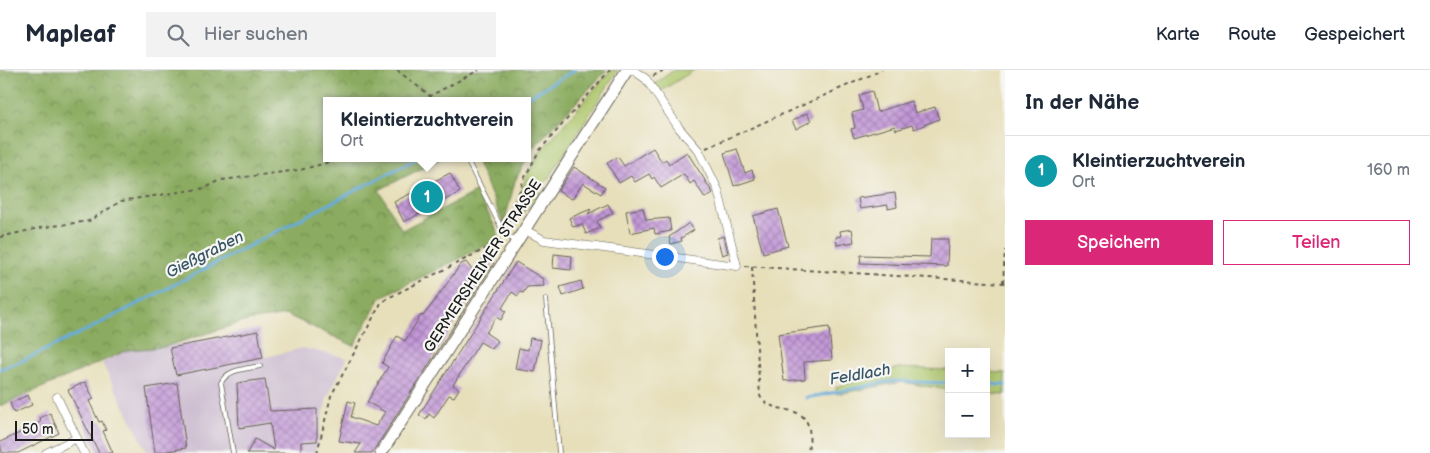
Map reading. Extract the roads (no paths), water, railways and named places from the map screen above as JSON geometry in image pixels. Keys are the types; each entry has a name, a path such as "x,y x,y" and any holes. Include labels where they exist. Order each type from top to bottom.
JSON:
{"street":[{"name":"GERMERSHEIMER STRASSE","path":"381,453 627,70"},
{"path":"524,230 544,240 737,266 718,190 699,151 679,128 646,79 634,70"},
{"path":"57,397 84,453"},
{"path":"46,453 77,438"}],"lane":[{"path":"468,162 504,233 517,242"},
{"path":"546,299 559,453"},
{"path":"233,453 221,383 224,376 234,371 260,366"}],"waterway":[{"name":"Gießgraben","path":"528,97 575,70"},
{"name":"Gießgraben","path":"0,369 20,362 91,328 410,162"},
{"name":"Feldlach","path":"806,398 892,381 945,383"},
{"name":"Feldlach","path":"990,384 1005,385"}],"place":[{"name":"Kleintierzuchtverein","path":"427,197"}]}
